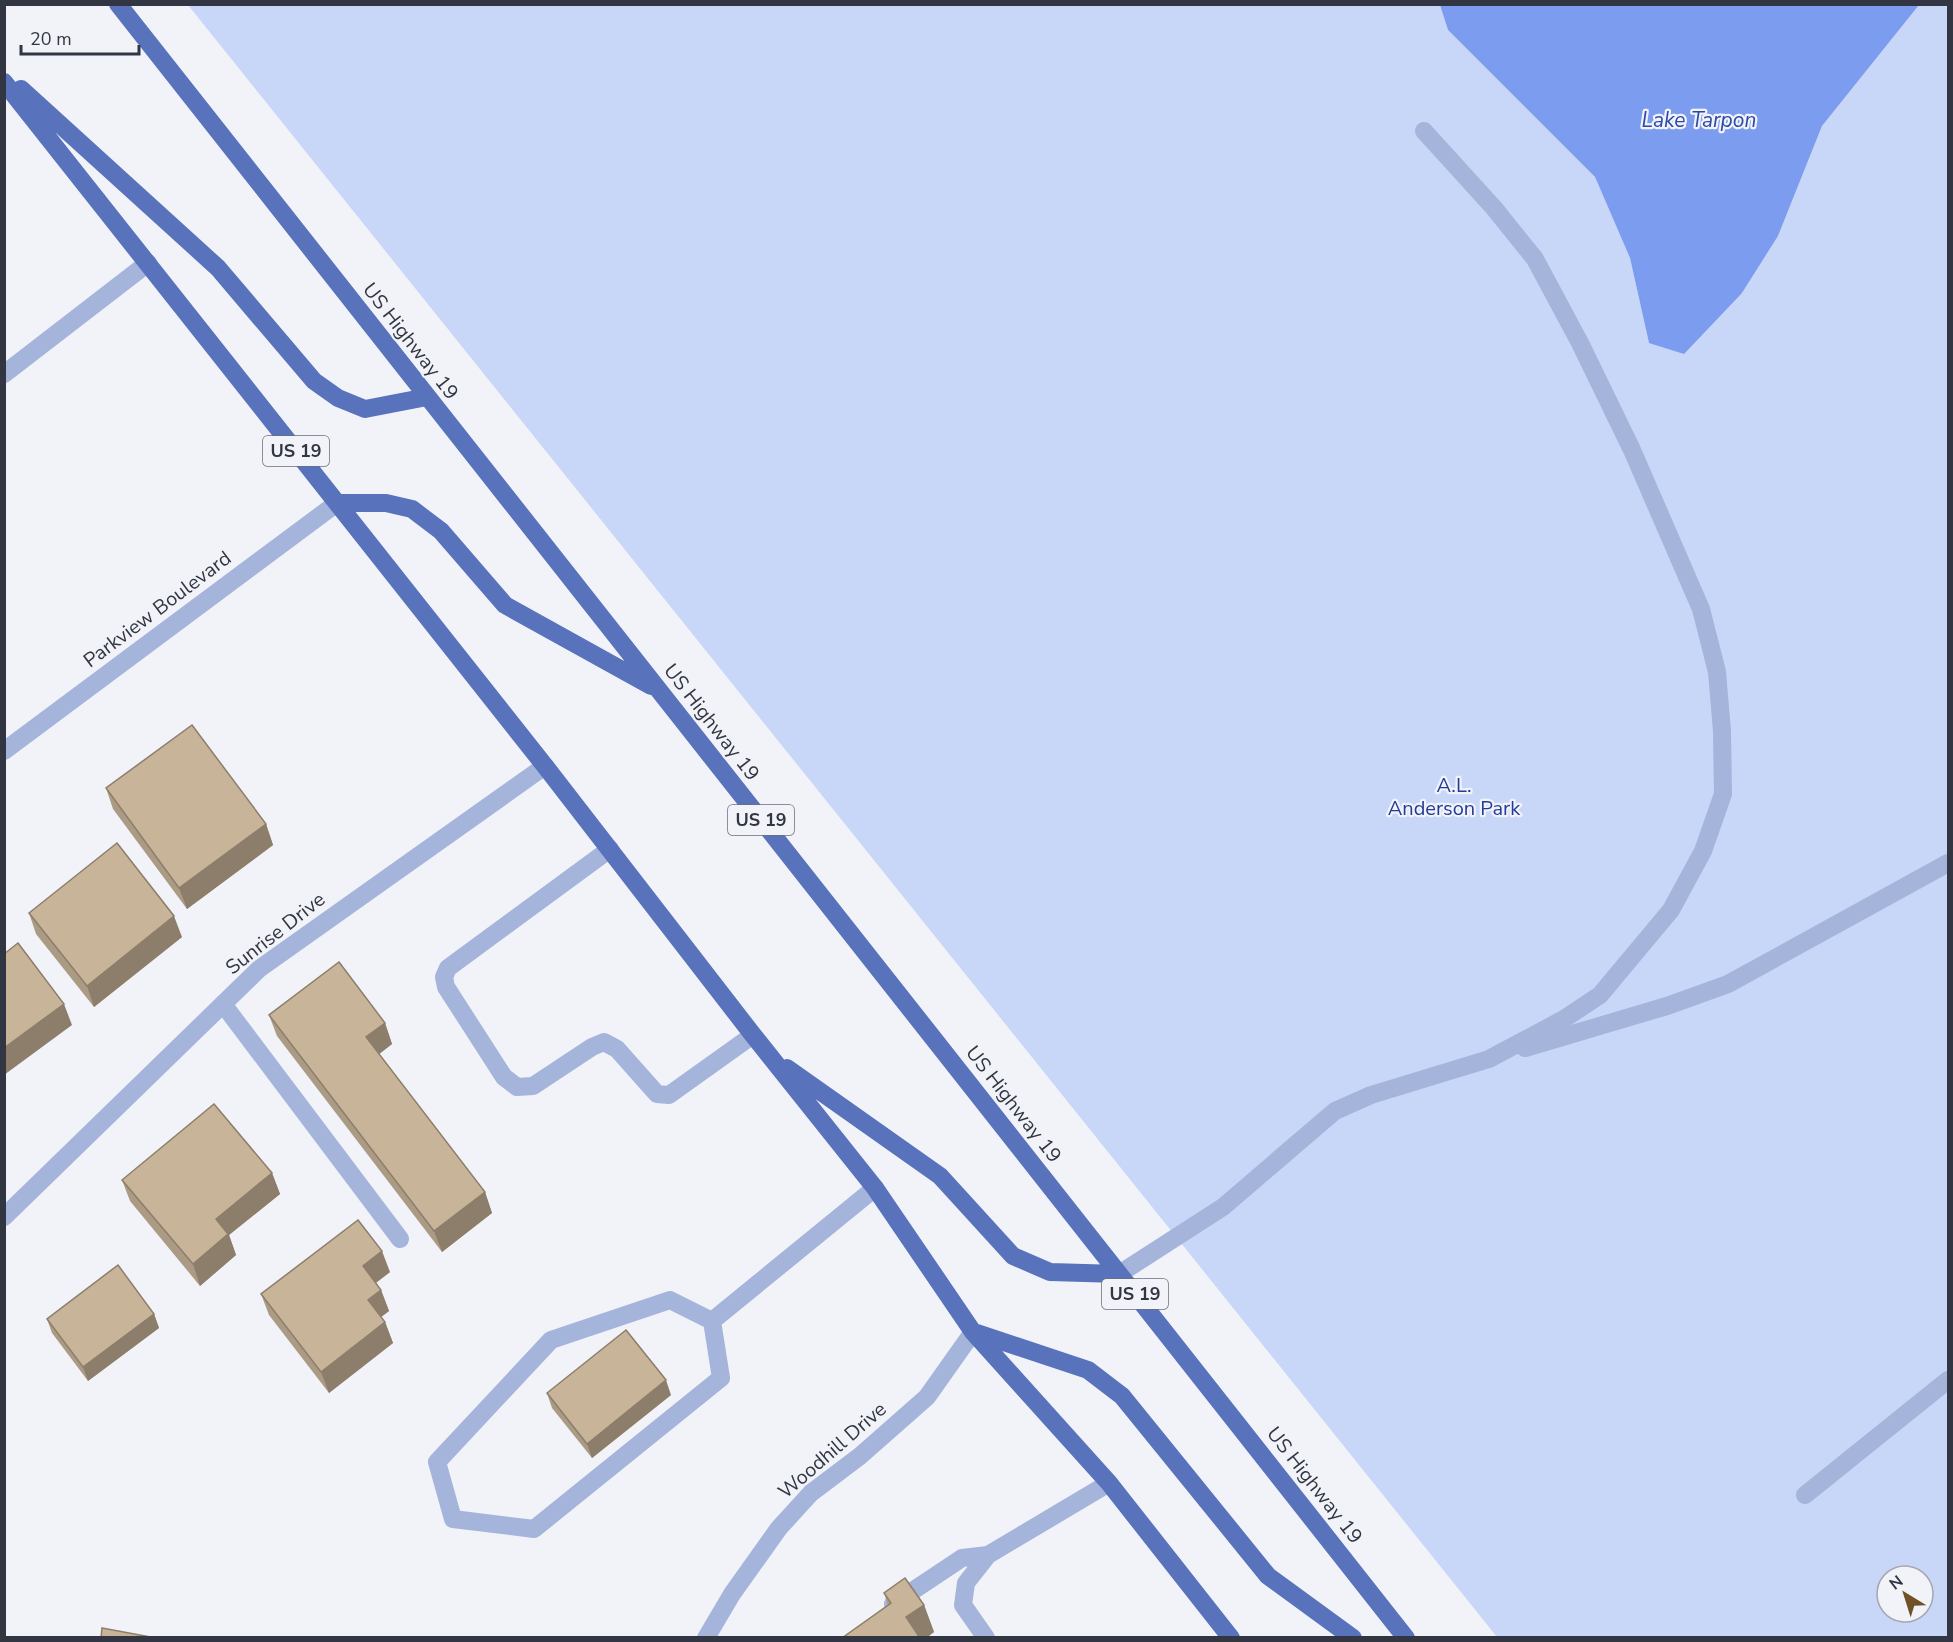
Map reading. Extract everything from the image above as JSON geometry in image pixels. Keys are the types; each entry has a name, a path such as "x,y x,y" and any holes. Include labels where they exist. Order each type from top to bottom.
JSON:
{"highway":[{"name":"US Highway 19","path":"118,4 1406,1638"},
{"path":"4,74 218,268 314,381 338,398 365,409 427,397"},
{"name":"US 19","path":"4,82 545,766 753,1035 875,1188 973,1332 1109,1483 1231,1638"},
{"path":"337,503 386,503 412,509 441,531 505,605 658,690"},
{"path":"768,1054 940,1176 1013,1256 1050,1272 1119,1274"},
{"path":"973,1332 1088,1370 1122,1396 1268,1576 1353,1638"}],"street":[{"path":"1424,131 1494,208 1535,260 1581,344 1632,450 1701,609 1717,672 1722,731 1723,794 1702,851 1671,910 1600,995 1564,1019 1489,1059"},
{"path":"4,374 148,263"},
{"name":"Parkview Boulevard","path":"4,751 337,503"},
{"name":"Sunrise Drive","path":"4,1217 259,969 545,766"},
{"path":"610,849 448,968 444,977 446,987 504,1077 517,1087 533,1086 592,1047 604,1042 617,1049 657,1094 669,1095 753,1035"},
{"path":"1119,1274 1223,1207 1335,1111 1371,1095 1667,1006 1728,984 1948,863"},
{"path":"223,1004 400,1239"},
{"path":"712,1321 875,1188"},
{"path":"670,1300 712,1321 721,1378 534,1529 453,1519 437,1462 551,1340 670,1300"},
{"name":"Woodhill Drive","path":"706,1638 732,1594 779,1528 811,1493 860,1456 927,1397 973,1332"},
{"path":"1805,1495 1948,1380"},
{"path":"986,1638 963,1605 966,1583 988,1555 1109,1483"},
{"path":"884,1611 962,1558 988,1555"}],"green space":[{"name":"A.L. Anderson Park","path":"188,5 1440,5 1448,30 1595,177 1630,258 1649,343 1742,293 1778,236 1822,126 1919,5 1948,5 1948,1637 1497,1637"}],"water":[{"name":"Lake Tarpon","path":"1440,4 1919,5 1822,126 1778,236 1742,293 1684,354 1649,343 1630,258 1595,177 1448,30"}],"building":[{"path":"192,725 266,824 179,888 106,788"},
{"path":"117,843 174,916 87,986 29,913"},
{"path":"18,943 64,1004 4,1048 4,954"},
{"path":"339,962 385,1023 366,1037 485,1192 434,1231 269,1015"},
{"path":"214,1104 272,1173 216,1219 228,1234 193,1264 122,1180"},
{"path":"358,1220 382,1251 363,1266 381,1290 368,1300 385,1322 321,1372 261,1294"},
{"path":"118,1265 154,1314 83,1367 47,1319"},
{"path":"626,1330 666,1380 587,1444 547,1393"},
{"path":"905,1578 924,1605 906,1617 920,1638 842,1638 891,1603 884,1593"},
{"path":"102,1628 156,1638 101,1638"}]}
